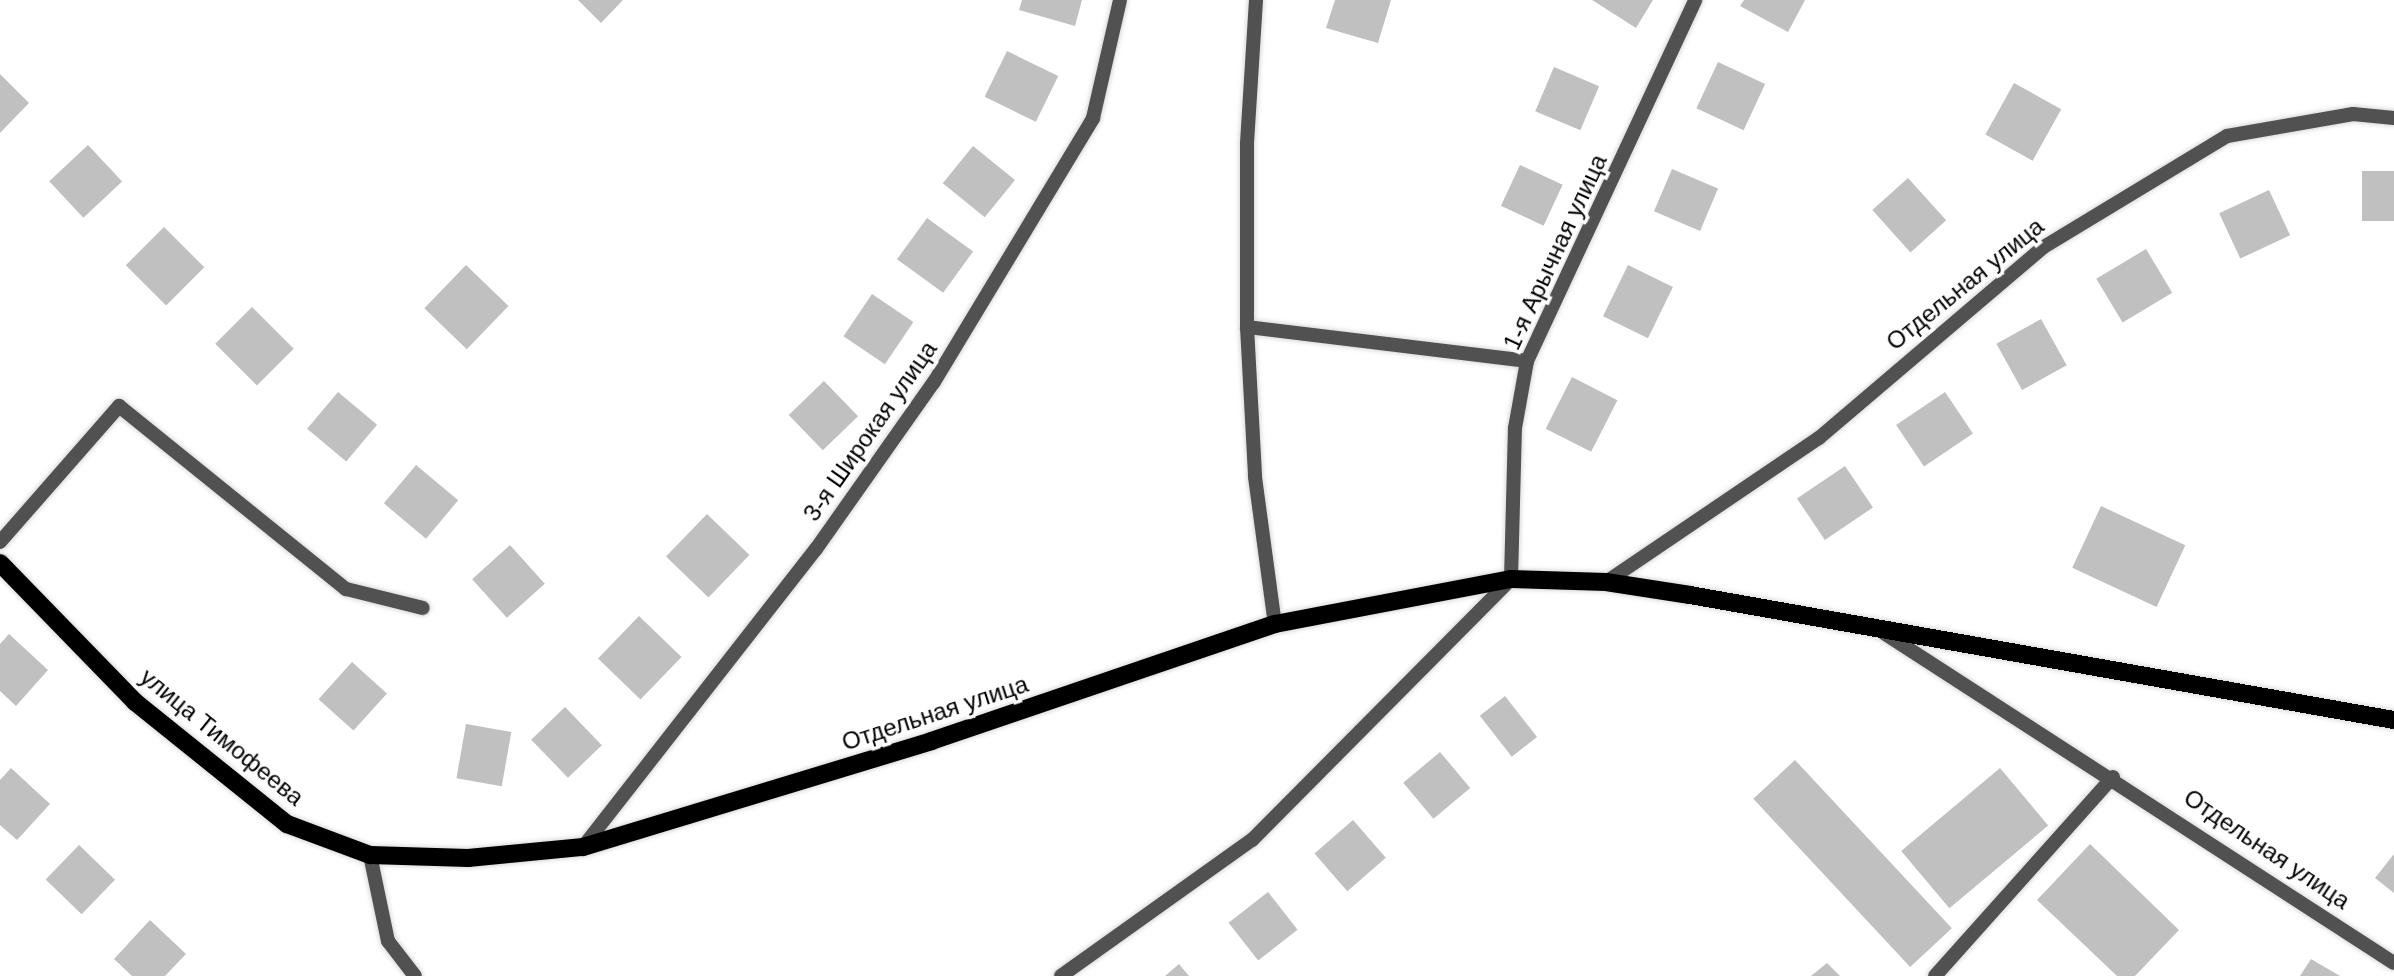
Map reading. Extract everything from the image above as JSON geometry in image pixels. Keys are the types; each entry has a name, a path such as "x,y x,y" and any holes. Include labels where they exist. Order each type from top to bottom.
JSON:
{"main road":[{"name":"улица Тимофеева","path":"0,562 135,702 287,824 370,855"},
{"name":"Отдельная улица","path":"370,855 468,858 583,847 932,741 1275,624 1511,579 1606,582 1884,633 2394,720"}],"street":[{"name":"3-я Широкая улица","path":"583,847 816,549 934,382 1093,118 1120,0"},
{"path":"1256,0 1247,327 1255,477 1275,624"},
{"name":"1-я Арычная улица","path":"1511,579 1515,428 1527,361 1695,0"},
{"name":"Отдельная улица","path":"1606,582 1819,438 2042,248 2227,136 2353,114 2394,118"},
{"path":"1247,327 1527,361"},
{"path":"0,542 119,406 346,589 423,608"},
{"path":"1060,976 1252,840 1511,579"},
{"name":"Отдельная улица","path":"1884,633 2113,777 2394,963"},
{"path":"1935,976 2113,777"},
{"path":"370,855 388,941 415,976"}],"building":[{"path":"578,0 623,0 601,23"},
{"path":"1022,0 1082,0 1075,26 1019,10"},
{"path":"1335,0 1391,0 1378,43 1326,28"},
{"path":"1592,0 1653,0 1636,28"},
{"path":"1744,0 1805,0 1788,32 1740,6"},
{"path":"1007,51 1058,76 1036,122 985,97"},
{"path":"1718,62 1765,84 1744,130 1696,108"},
{"path":"1554,67 1599,86 1580,130 1535,111"},
{"path":"0,74 29,103 0,133"},
{"path":"2014,83 2061,109 2033,161 1985,135"},
{"path":"88,145 122,182 83,218 49,181"},
{"path":"973,146 1015,180 985,217 943,183"},
{"path":"1520,165 1563,185 1544,226 1501,206"},
{"path":"1672,169 1718,189 1700,231 1654,211"},
{"path":"2362,171 2394,171 2394,221 2362,221"},
{"path":"1908,178 1946,220 1910,252 1872,210"},
{"path":"2269,190 2290,235 2240,259 2219,213"},
{"path":"927,218 973,252 943,293 897,259"},
{"path":"164,227 204,267 166,305 126,265"},
{"path":"2146,249 2172,293 2123,323 2096,279"},
{"path":"466,265 508,306 467,349 424,308"},
{"path":"1628,265 1673,287 1648,338 1603,316"},
{"path":"872,294 913,322 885,364 843,336"},
{"path":"252,307 294,349 257,385 215,344"},
{"path":"2041,319 2067,365 2022,390 1996,344"},
{"path":"1572,377 1617,400 1591,452 1546,429"},
{"path":"824,381 858,416 823,450 789,415"},
{"path":"338,392 377,425 346,462 307,429"},
{"path":"1945,392 1973,433 1924,466 1896,425"},
{"path":"416,465 458,500 426,539 384,503"},
{"path":"1845,466 1873,507 1825,540 1797,498"},
{"path":"2101,506 2185,545 2157,607 2072,568"},
{"path":"707,514 749,555 708,597 666,556"},
{"path":"510,545 545,584 507,618 472,579"},
{"path":"639,616 681,657 640,699 598,658"},
{"path":"9,634 48,670 16,706 0,691 0,644"},
{"path":"352,662 387,693 353,731 319,699"},
{"path":"1505,696 1537,737 1512,757 1480,716"},
{"path":"565,707 602,745 568,778 531,740"},
{"path":"466,724 511,732 502,786 456,778"},
{"path":"1440,752 1470,788 1433,819 1403,783"},
{"path":"1795,760 1952,928 1910,967 1753,799"},
{"path":"11,768 50,804 17,840 0,825 0,780"},
{"path":"2000,768 2048,825 1949,908 1901,851"},
{"path":"1353,820 1386,858 1347,891 1315,853"},
{"path":"2090,844 2179,930 2135,976 2117,976 2037,900"},
{"path":"79,845 115,880 82,914 46,880"},
{"path":"2394,854 2394,893 2375,878"},
{"path":"1268,892 1298,930 1258,961 1229,923"},
{"path":"150,920 186,954 165,976 132,976 114,959"},
{"path":"2311,959 2340,976 2300,976"},
{"path":"1827,963 1840,976 1811,976"},
{"path":"1179,964 1189,976 1165,976"}]}
